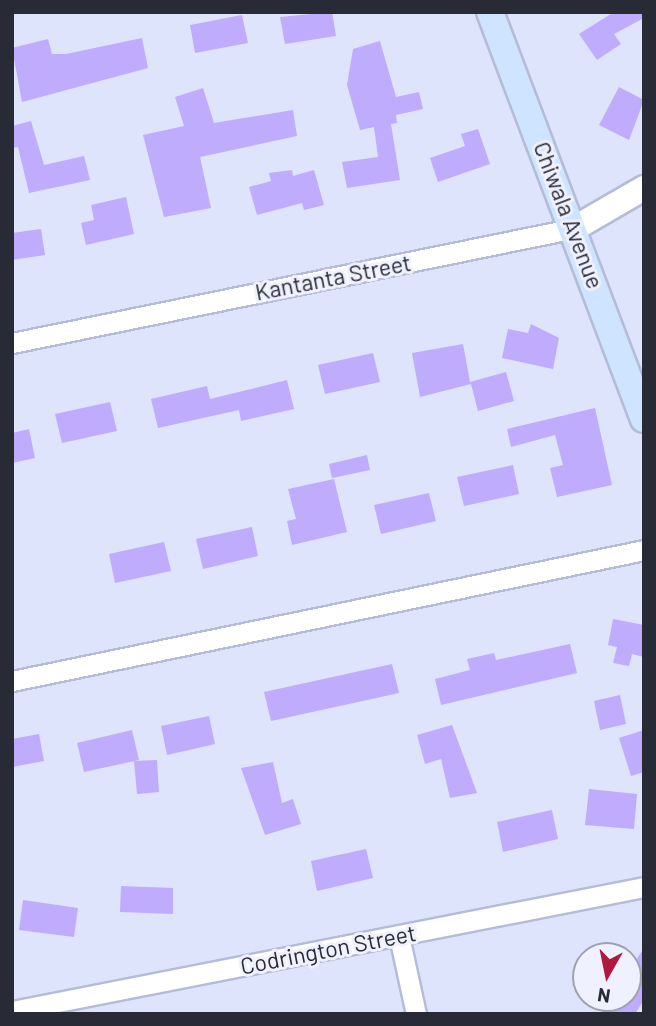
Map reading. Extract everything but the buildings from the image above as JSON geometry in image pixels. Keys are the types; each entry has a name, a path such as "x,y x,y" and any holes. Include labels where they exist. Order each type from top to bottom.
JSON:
{"main road":[{"name":"Chiwala Avenue","path":"490,12 575,229 644,419"}],"street":[{"name":"Kantanta Street","path":"12,343 575,229 644,188"},
{"path":"12,681 644,550"},
{"name":"Codrington Street","path":"12,1010 644,887"},
{"path":"399,936 416,1014"}]}
